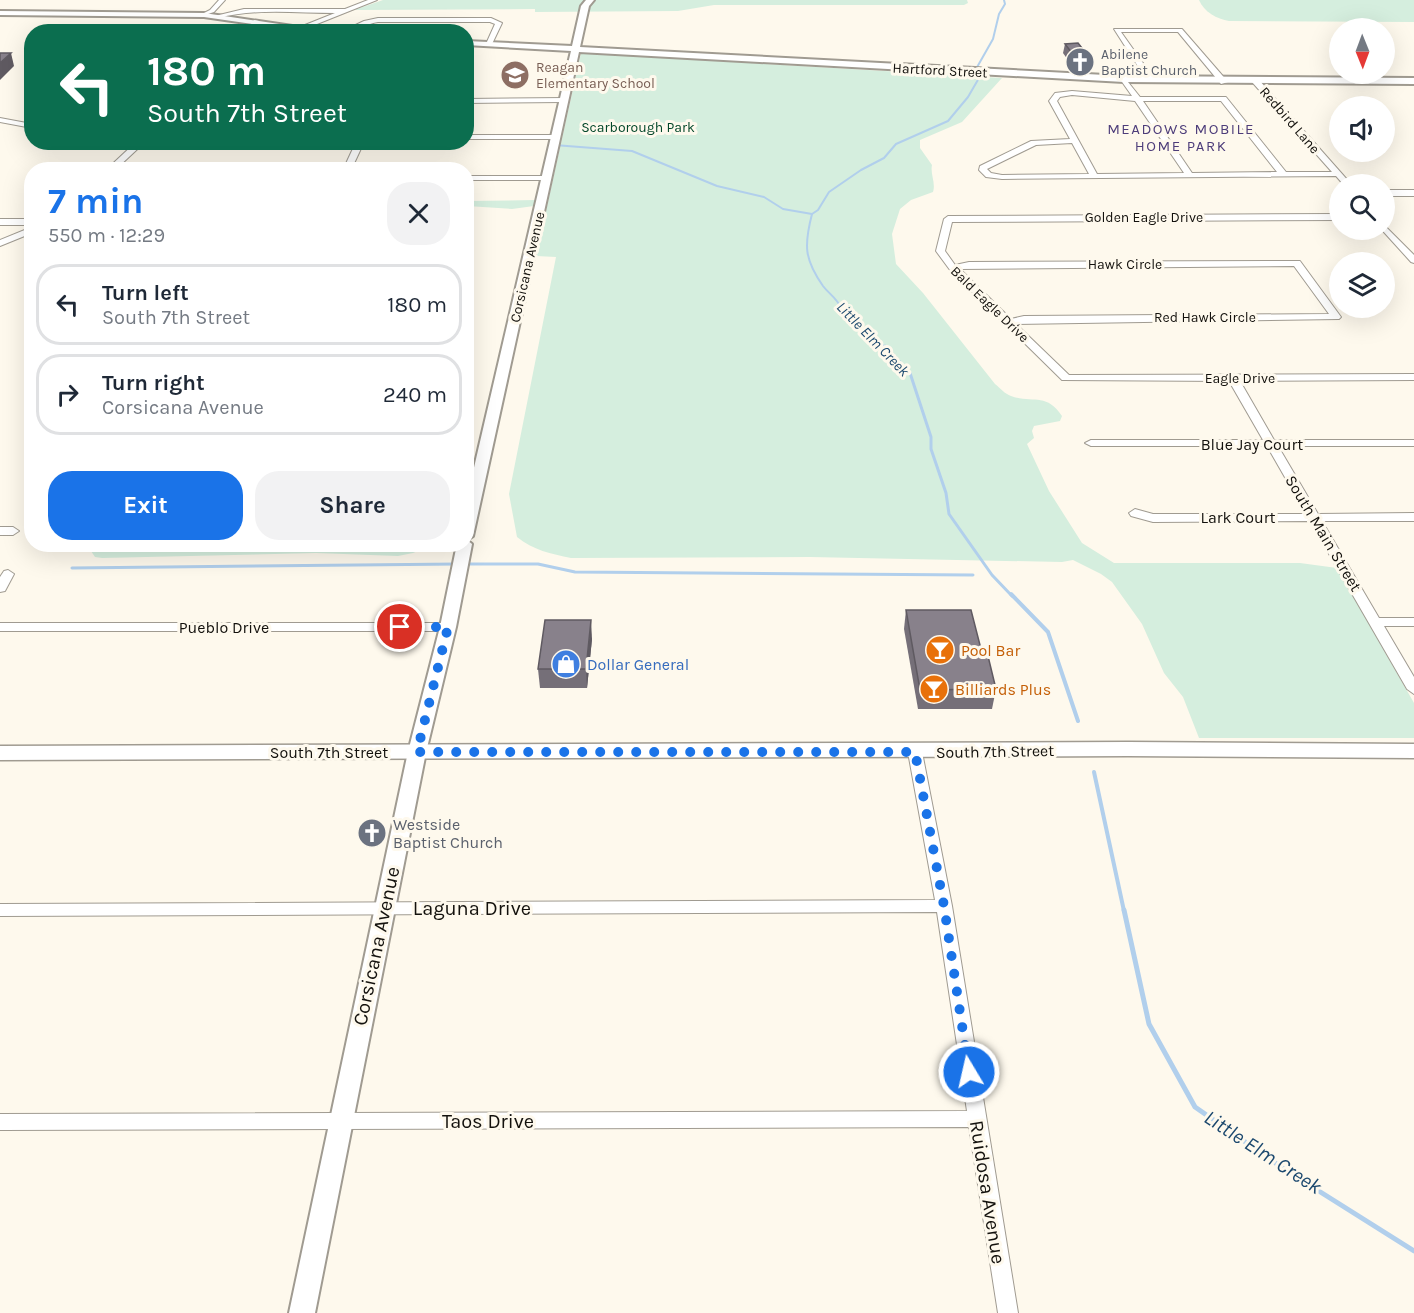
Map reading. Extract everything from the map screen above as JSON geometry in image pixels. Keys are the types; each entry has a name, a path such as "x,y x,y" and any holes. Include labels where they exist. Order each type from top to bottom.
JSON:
{"main road":[{"name":"South 7th Street","path":"0,753 1414,751"}],"street":[{"path":"204,15 212,11 222,0"},
{"path":"312,24 374,0"},
{"name":"Corsicana Avenue","path":"474,501 563,100 585,6 590,0"},
{"path":"218,16 225,12 246,10 345,11"},
{"path":"0,13 204,15 276,24"},
{"path":"362,24 378,20 491,20 499,23 489,44"},
{"path":"1151,80 1116,30 1180,30 1224,82"},
{"name":"Hartford Street","path":"474,43 1124,79 1224,82 1414,81"},
{"path":"1124,79 1190,176"},
{"name":"Redbird Lane","path":"1256,82 1338,174"},
{"path":"1094,176 1053,101 1054,97 1072,93 1138,99 1223,99 1284,175"},
{"path":"474,101 563,100"},
{"path":"0,120 24,124"},
{"path":"474,137 555,137"},
{"path":"1075,141 1035,143 983,170 996,177 1329,174"},
{"path":"119,162 132,150"},
{"path":"474,178 547,178"},
{"path":"1395,193 1414,193"},
{"name":"Golden Eagle Drive","path":"948,219 1329,217"},
{"name":"Bald Eagle Drive","path":"948,219 940,251 953,268 1066,378"},
{"path":"0,222 24,222"},
{"path":"0,243 24,233"},
{"path":"1395,239 1414,260"},
{"name":"Hawk Circle","path":"953,268 969,265 1297,263"},
{"name":"Red Hawk Circle","path":"1009,321 1336,316 1297,263"},
{"name":"Eagle Drive","path":"1066,378 1414,377"},
{"name":"South Main Street","path":"1233,378 1414,689"},
{"name":"Blue Jay Court","path":"1091,443 1414,443"},
{"name":"Lark Court","path":"1135,513 1153,518 1414,517"},
{"path":"0,531 13,531"},
{"name":"Corsicana Avenue","path":"302,1313 417,752 448,627 462,558"},
{"path":"0,588 8,574"},
{"path":"1377,622 1414,622"},
{"name":"Pueblo Drive","path":"0,627 448,627"},
{"name":"Ruidosa Avenue","path":"915,752 944,906 1008,1313"},
{"name":"Laguna Drive","path":"0,910 944,906"},
{"name":"Taos Drive","path":"0,1122 976,1119"}],"green space":[{"path":"383,0 967,0 968,3 964,5 714,5 678,11 354,10"},
{"path":"1199,0 1414,0 1414,22 1395,22 1395,18 1329,18 1329,22 1229,21 1220,19 1204,8"},
{"name":"Scarborough Park","path":"581,53 1002,78 962,122 920,140 920,148 932,165 934,189 933,192 911,200 900,209 892,234 896,264 923,293 995,384 1011,396 1045,401 1062,416 1060,421 1034,426 1032,431 1034,438 1027,444 1049,491 1082,543 1114,563 1300,563 1337,568 1414,703 1414,738 1199,738 1183,697 1164,673 1142,624 1112,582 1073,560 1062,562 810,557 571,558 536,548 517,537 509,494 556,257 536,256"},
{"path":"536,200 534,206 512,209 474,206 474,201"},
{"path":"92,552 415,552 398,556 316,553 95,557"}],"building":[{"path":"1078,43 1089,57 1075,57 1065,44"},
{"path":"0,53 11,53 0,63"},
{"name":"Pool Bar","path":"906,610 971,610 982,653 987,652 996,689 920,690"},
{"path":"545,620 591,620 586,669 538,669"}],"waterway":[{"name":"Little Elm Creek","path":"976,69 993,39 999,14 1005,4 1004,0"},
{"name":"Little Elm Creek","path":"812,214 818,210 829,192 861,170 884,158 896,144 948,121 968,97 979,78"},
{"path":"554,145 632,151 717,186 764,197 783,209 812,214"},
{"name":"Little Elm Creek","path":"812,214 807,252 812,268 841,308 886,348"},
{"name":"Little Elm Creek","path":"885,346 910,373 931,437 931,449 946,493 949,514 992,575 1012,596"},
{"path":"72,568 458,564"},
{"path":"465,564 538,564 575,572 973,575"},
{"name":"Little Elm Creek","path":"1011,594 1048,632 1078,721"},
{"name":"Little Elm Creek","path":"1094,772 1124,911"},
{"name":"Little Elm Creek","path":"1124,910 1149,1024 1195,1107 1287,1171 1414,1251"}],"place":[{"name":"Abilene Baptist Church","path":"1080,62"},
{"name":"Reagan Elementary School","path":"515,75"},
{"name":"Pool Bar","path":"940,650"},
{"name":"Dollar General","path":"566,664"},
{"name":"Billiards Plus","path":"934,689"},
{"name":"Westside Baptist Church","path":"372,833"}],"district":[{"name":"MEADOWS MOBILE HOME PARK","path":"1181,138"}],"route":[{"path":"400,627 448,627 417,752 915,752 944,906 969,1072"}]}
